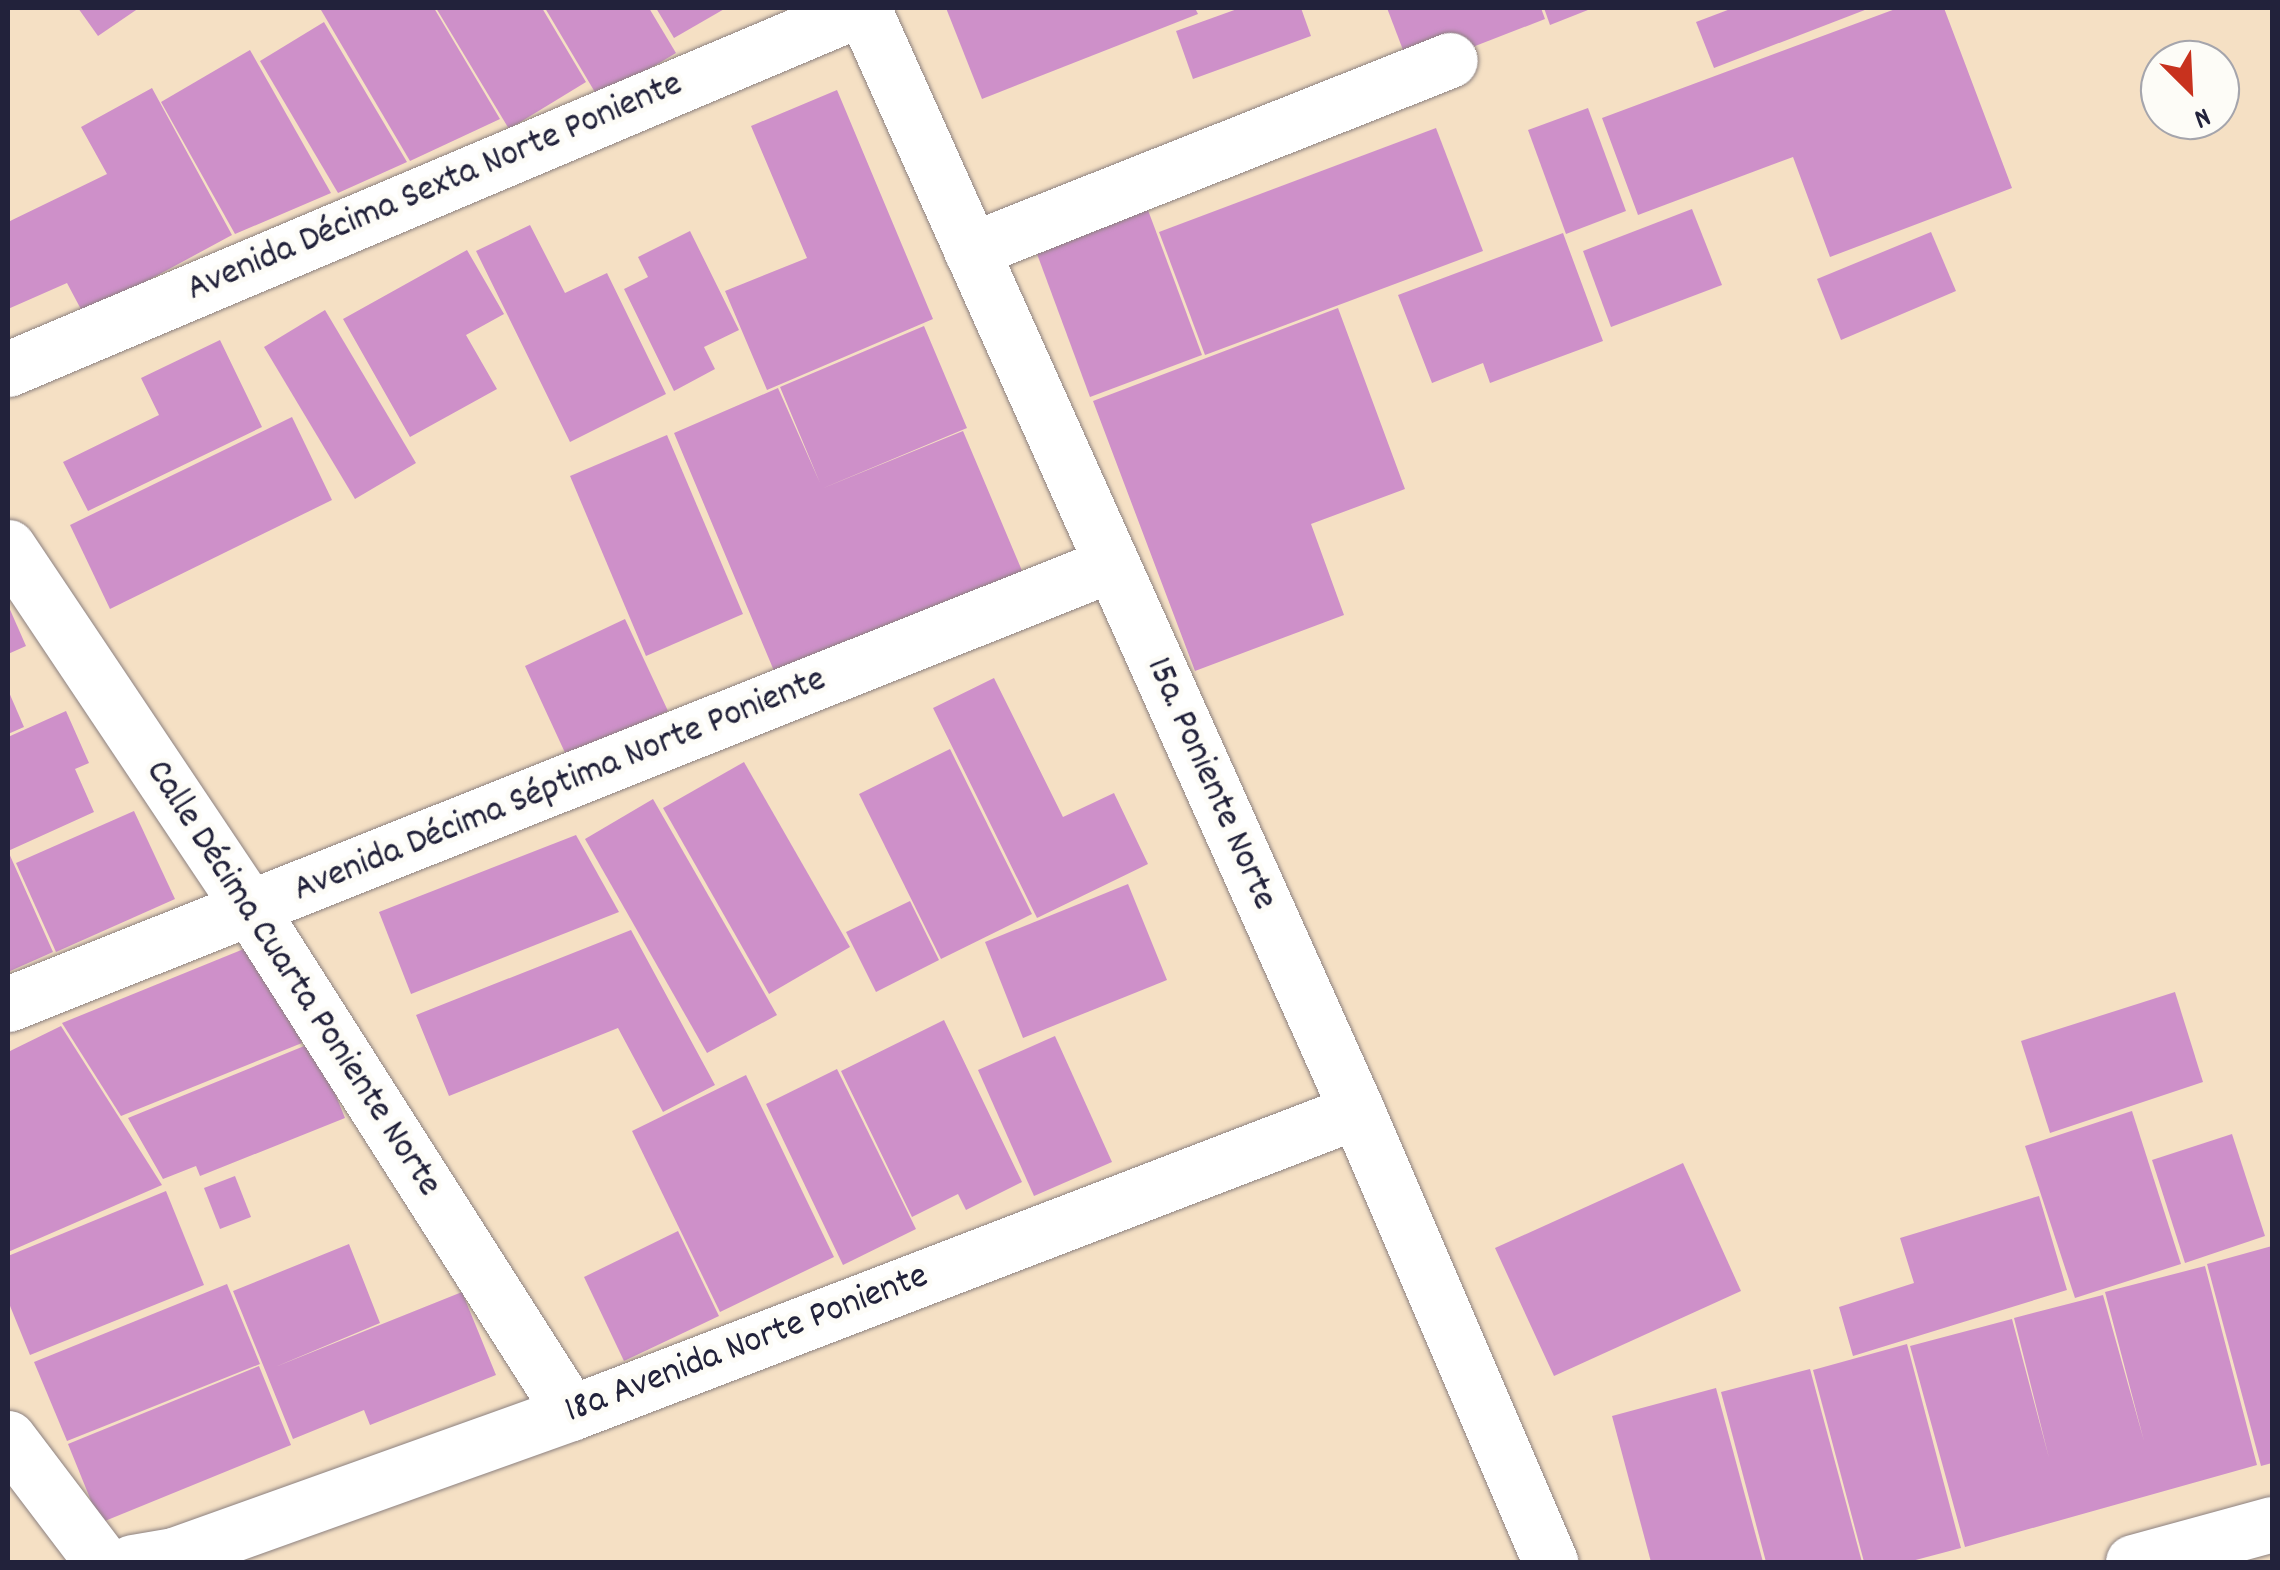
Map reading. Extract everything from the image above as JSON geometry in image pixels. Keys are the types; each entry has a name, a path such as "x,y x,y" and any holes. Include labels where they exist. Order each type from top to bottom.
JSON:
{"street":[{"name":"15a. Poniente Norte","path":"862,8 1357,1111 1550,1562"},
{"name":"Avenida Décima Sexta Norte Poniente","path":"8,369 862,8"},
{"path":"970,250 1450,60"},
{"name":"Calle Décima Cuarta Poniente Norte","path":"8,548 251,910 571,1413"},
{"name":"Avenida Décima Séptima Norte Poniente","path":"8,1004 1112,564"},
{"name":"18a Avenida Norte Poniente","path":"162,1560 571,1413 1357,1111"},
{"path":"8,1438 102,1562"},
{"path":"2134,1562 2272,1524"}],"building":[{"path":"78,8 139,8 98,36"},
{"path":"434,8 500,119 410,161 321,10"},
{"path":"436,8 542,8 586,82 509,129"},
{"path":"545,8 649,8 676,53 599,99"},
{"path":"656,8 726,8 674,38"},
{"path":"946,8 1195,8 1198,14 982,99"},
{"path":"1240,8 1301,8 1311,36 1193,79 1176,31"},
{"path":"1387,8 1541,8 1545,19 1411,71"},
{"path":"1544,8 1593,8 1550,25"},
{"path":"1733,8 1870,8 1714,68 1696,22"},
{"path":"1898,8 1944,8 2012,188 1830,257 1793,157 1638,215 1602,118"},
{"path":"324,22 407,162 338,193 260,61"},
{"path":"250,50 331,193 235,234 161,102"},
{"path":"152,88 232,235 84,315 67,283 8,309 8,222 107,174 81,127"},
{"path":"837,90 933,319 767,390 725,291 807,258 751,126"},
{"path":"1588,108 1626,211 1566,234 1528,130"},
{"path":"1436,128 1483,251 1205,355 1159,232"},
{"path":"1142,194 1202,355 1090,397 1030,235"},
{"path":"1692,209 1722,285 1611,327 1583,251"},
{"path":"530,225 565,293 607,273 666,394 570,442 476,251"},
{"path":"690,231 739,330 704,347 715,369 674,391 624,289 648,277 638,257"},
{"path":"1931,232 1956,291 1841,340 1817,279"},
{"path":"1563,233 1603,341 1490,383 1483,363 1432,383 1398,295"},
{"path":"467,250 504,314 466,335 497,389 410,437 343,319"},
{"path":"1338,308 1405,489 1311,524 1344,615 1195,671 1093,401"},
{"path":"325,310 416,463 355,499 264,347"},
{"path":"924,326 967,428 821,489 963,431 1023,573 777,678 674,433 778,388 820,483 780,387"},
{"path":"220,340 262,427 88,511 63,462 159,415 141,378"},
{"path":"292,417 332,500 110,609 70,525"},
{"path":"667,435 743,614 646,656 570,476"},
{"path":"8,605 26,646 8,654"},
{"path":"625,619 668,711 567,757 525,666"},
{"path":"994,678 1063,817 1114,793 1148,864 1037,918 933,708"},
{"path":"8,690 24,727 8,734"},
{"path":"66,711 89,763 75,769 94,812 8,851 8,737"},
{"path":"950,749 1032,914 941,959 859,794"},
{"path":"744,762 850,947 769,994 663,808"},
{"path":"653,799 777,1015 707,1053 585,839"},
{"path":"134,811 175,899 56,952 16,863"},
{"path":"576,835 619,912 411,994 379,912"},
{"path":"8,851 53,952 8,972"},
{"path":"1128,884 1167,980 1023,1038 985,942"},
{"path":"910,901 939,960 876,992 846,932"},
{"path":"631,930 715,1085 663,1112 618,1028 449,1096 416,1015"},
{"path":"261,942 302,1043 121,1116 62,1023"},
{"path":"2175,992 2203,1082 2050,1133 2021,1041"},
{"path":"944,1020 1022,1182 966,1210 958,1194 912,1217 841,1071"},
{"path":"61,1026 162,1185 8,1252 8,1052"},
{"path":"1055,1036 1112,1162 1034,1196 978,1070"},
{"path":"314,1042 345,1118 200,1176 196,1166 163,1179 128,1118"},
{"path":"837,1069 916,1229 843,1265 766,1104"},
{"path":"746,1075 834,1257 720,1312 632,1131"},
{"path":"2132,1111 2181,1264 2075,1298 2025,1146"},
{"path":"2232,1134 2265,1236 2185,1263 2152,1160"},
{"path":"1683,1163 1741,1291 1554,1376 1495,1248"},
{"path":"235,1176 251,1217 220,1229 204,1188"},
{"path":"166,1191 204,1285 30,1355 8,1301 8,1256"},
{"path":"2039,1196 2067,1290 1853,1356 1839,1307 1914,1283 1900,1238"},
{"path":"678,1231 719,1316 624,1361 584,1277"},
{"path":"349,1244 380,1323 275,1367 462,1292 496,1375 370,1425 364,1410 293,1439 233,1291"},
{"path":"2272,1246 2272,1463 2261,1466 2207,1264"},
{"path":"2205,1266 2257,1465 1965,1547 1910,1346 2012,1319 2049,1458 2014,1318 2103,1295 2144,1441 2105,1292"},
{"path":"227,1284 260,1364 67,1441 34,1362"},
{"path":"1907,1344 1961,1548 1908,1562 1864,1562 1813,1370"},
{"path":"259,1366 291,1445 100,1523 68,1444"},
{"path":"1810,1369 1862,1562 1766,1562 1721,1392"},
{"path":"1716,1388 1763,1562 1651,1562 1612,1416"}]}
